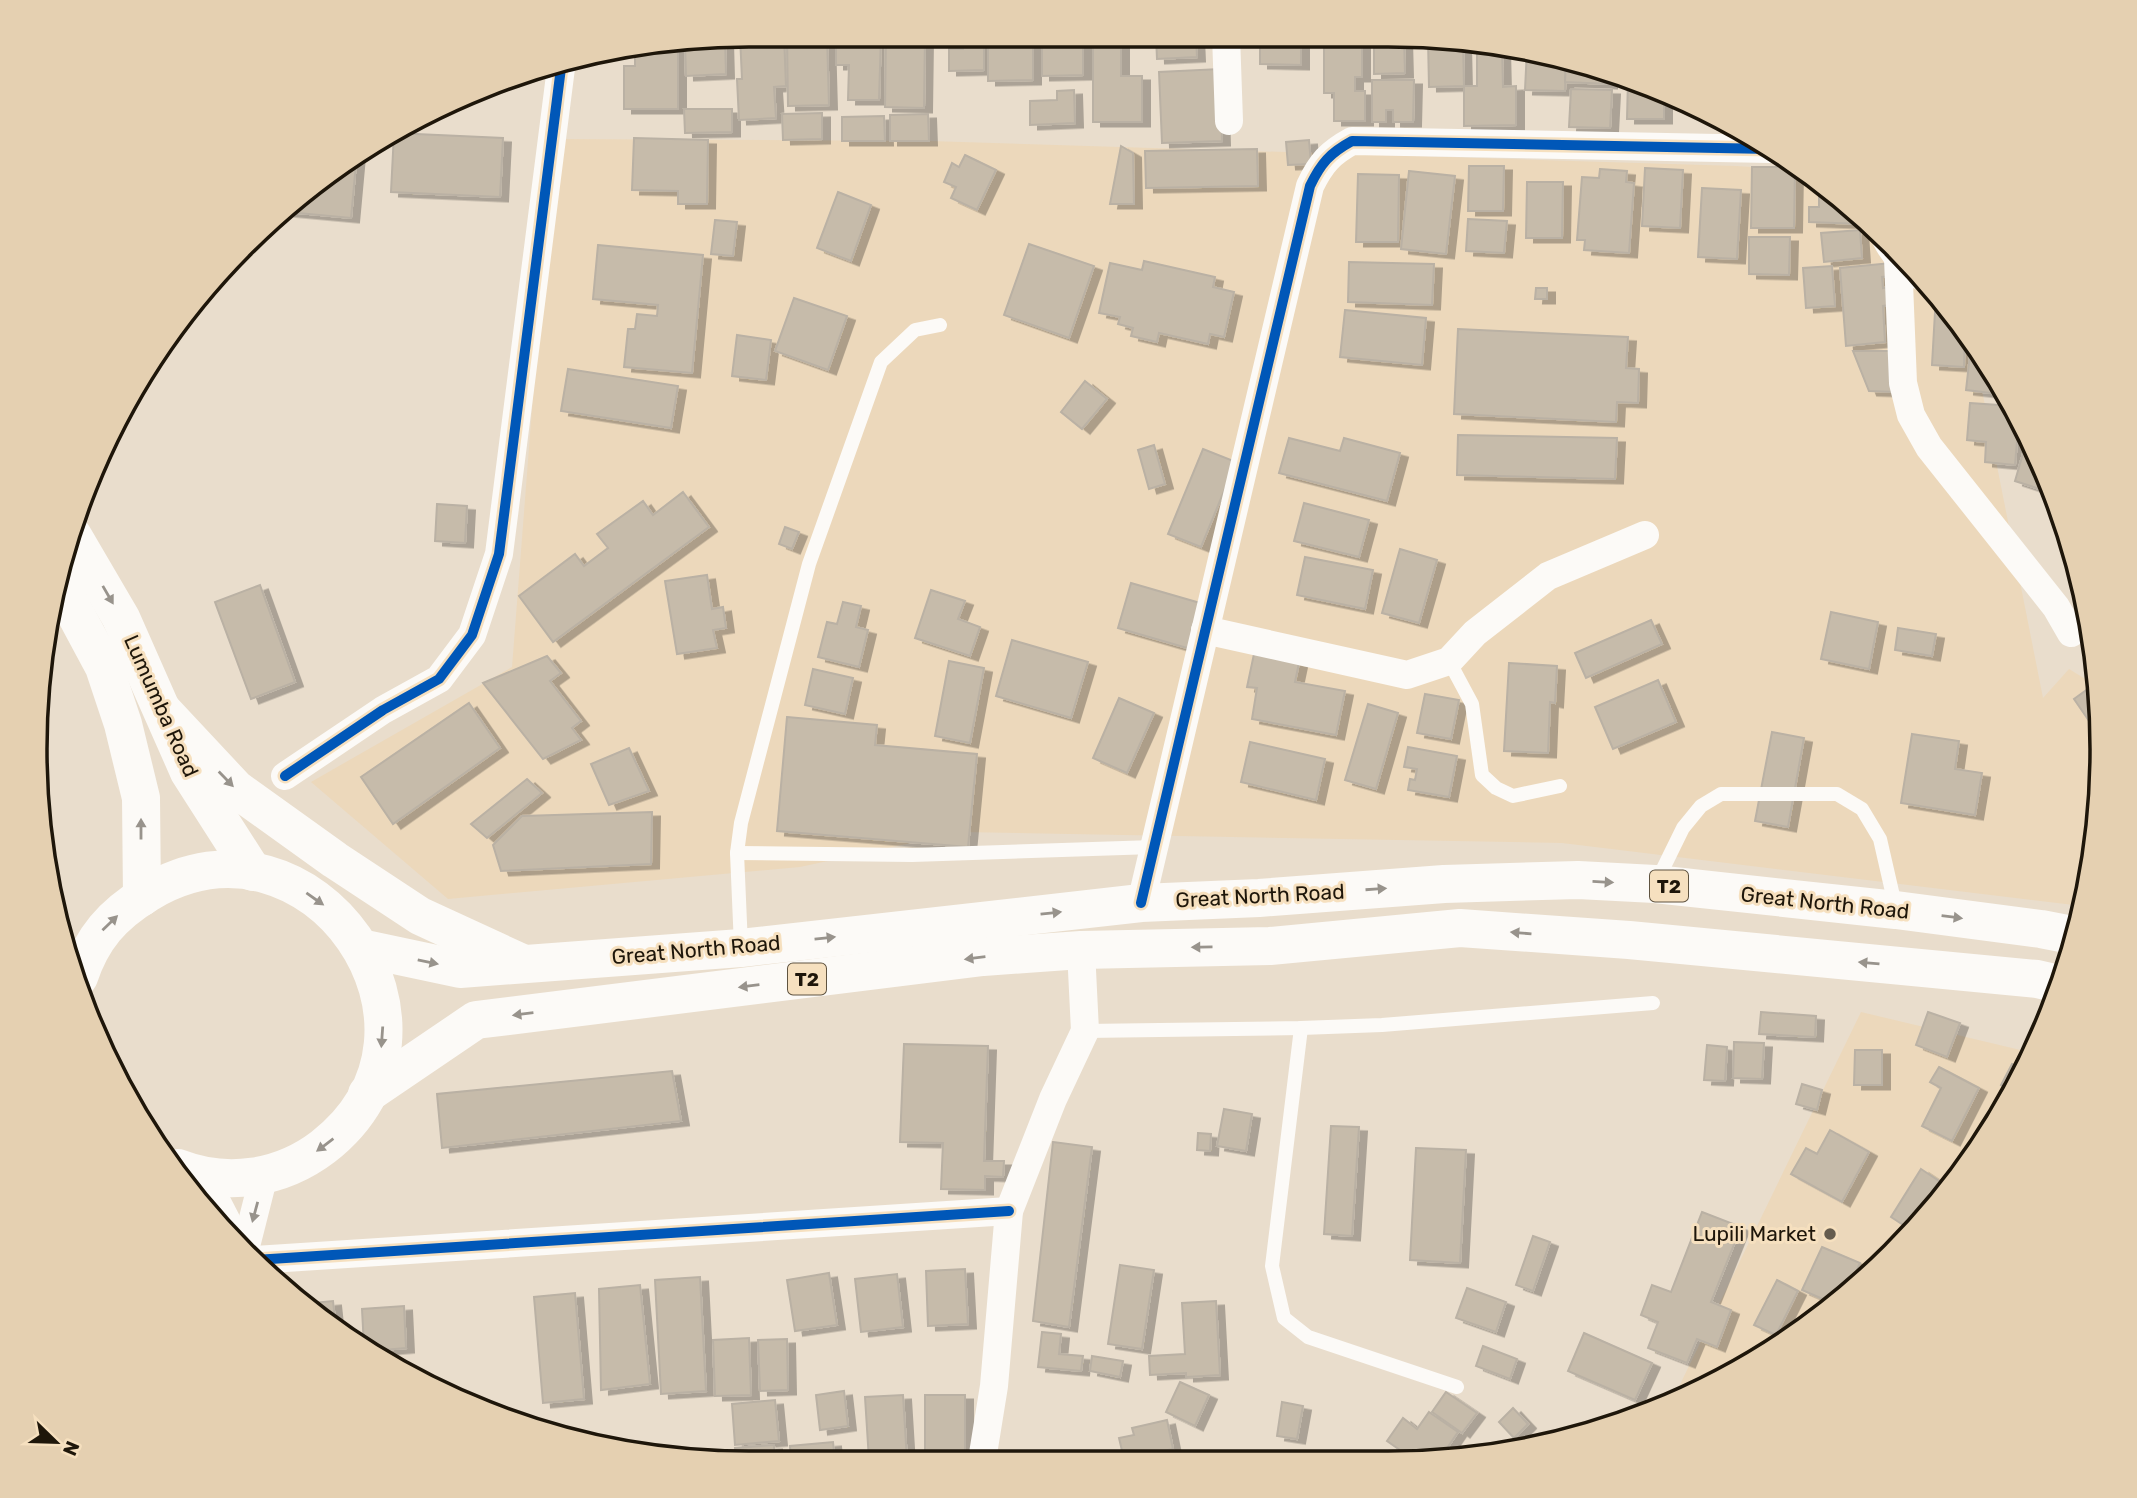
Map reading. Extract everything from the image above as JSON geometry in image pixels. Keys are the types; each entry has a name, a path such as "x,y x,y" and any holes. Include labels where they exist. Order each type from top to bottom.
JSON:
{"main road":[{"name":"Lumumba Road","path":"78,544 121,618 189,772 253,872"},
{"name":"Lumumba Road","path":"65,594 104,667 123,724 141,797 142,897"},
{"path":"163,711 236,789 335,860 420,916 524,963"},
{"path":"81,964 109,922 142,897 156,888 187,876 219,871 253,872 285,881 315,898 341,920 361,948 380,995 382,1046 377,1071 368,1094 352,1118 333,1139 301,1161 264,1175 223,1180 190,1172"},
{"name":"Great North Road","path":"361,948 460,969 741,948 1141,903 1259,898 1444,884 1578,880 1655,884 1896,910 2065,934"},
{"name":"Great North Road","path":"368,1094 476,1020 983,957 1081,950 1270,946 1460,928 1629,940 2050,982"}],"street":[{"path":"1226,47 1229,121"},
{"path":"285,776 383,710 439,679 472,635 499,554 560,73"},
{"path":"1141,903 1310,186 1320,166 1335,150 1352,141 1751,149"},
{"path":"1893,262 1903,383 1911,415 1930,447 2056,607 2071,634"},
{"path":"1205,630 1407,675 1449,661 1475,633 1548,576 1645,536"},
{"path":"983,1451 994,1386 1009,1211 1053,1099 1085,1031 1081,950"},
{"path":"248,1239 264,1175"},
{"path":"268,1259 1009,1211"}],"lane":[{"path":"741,948 737,853 741,823 809,564 881,362 915,330 940,326"},
{"path":"1449,661 1472,704 1482,775 1496,789 1513,796 1560,786"},
{"path":"1655,884 1683,828 1701,806 1721,794 1837,794 1862,809 1880,839 1896,910"},
{"path":"737,853 912,855 1154,846"},
{"path":"1085,1031 1301,1028 1653,1003"},
{"path":"1301,1028 1272,1266 1284,1318 1308,1337 1457,1387"}],"shaded area":[{"path":"553,139 929,141 1782,169 1851,221 1884,253 1916,286 1945,322 1978,370 2043,698 2069,669 2086,679 2090,749 2084,841 2072,905 1562,843 962,832 800,867 448,899 311,782 512,667"},
{"name":"Lupili Market","path":"1861,1012 2021,1050 1996,1100 1945,1176 1916,1212 1884,1245 1851,1277 1778,1332 1739,1357 1679,1387"}],"building":[{"path":"741,47 784,47 786,86 774,87 776,118 739,120 737,79 742,79"},
{"path":"787,47 827,47 829,105 788,106"},
{"path":"836,47 881,47 879,100 848,100 849,65 836,65"},
{"path":"886,47 925,47 924,108 885,107"},
{"path":"984,47 984,70 949,71 949,49"},
{"path":"988,47 1033,47 1033,80 988,81"},
{"path":"1042,47 1083,47 1083,75 1042,76"},
{"path":"1093,47 1121,47 1121,76 1142,76 1142,122 1093,122"},
{"path":"1156,47 1197,47 1197,57 1157,59"},
{"path":"1260,47 1301,47 1301,65 1260,64"},
{"path":"1324,47 1362,47 1362,77 1355,77 1355,91 1365,91 1365,121 1334,121 1334,93 1324,93"},
{"path":"1374,47 1404,48 1405,73 1374,74"},
{"path":"725,48 726,74 686,76 685,51"},
{"path":"1428,49 1463,52 1464,86 1429,87"},
{"path":"678,51 678,109 624,109 624,66 635,66 635,57"},
{"path":"1477,53 1502,57 1503,87 1516,86 1516,125 1464,126 1464,86 1477,86"},
{"path":"1526,61 1566,70 1565,91 1525,90"},
{"path":"1220,69 1222,141 1162,143 1159,72"},
{"path":"1566,70 1609,84 1565,82"},
{"path":"1372,80 1414,80 1413,122 1393,122 1393,110 1386,110 1386,122 1372,122"},
{"path":"1571,89 1612,90 1610,128 1569,127"},
{"path":"1628,89 1664,104 1664,119 1627,119"},
{"path":"1074,90 1075,123 1030,125 1030,101 1057,100 1057,91"},
{"path":"684,109 732,109 732,132 685,133"},
{"path":"822,113 822,139 783,140 782,114"},
{"path":"928,114 929,141 890,141 890,115"},
{"path":"884,116 885,141 842,141 842,117"},
{"path":"412,134 503,138 500,197 391,192 393,144"},
{"path":"634,138 708,140 707,204 678,204 678,191 632,190"},
{"path":"1309,140 1311,164 1288,165 1286,142"},
{"path":"1121,146 1133,153 1134,204 1110,204"},
{"path":"1257,149 1258,186 1146,188 1145,151"},
{"path":"965,155 996,170 977,210 951,198 956,187 944,182 952,163 959,167"},
{"path":"1469,166 1504,166 1503,211 1468,211"},
{"path":"1752,167 1779,167 1795,178 1794,228 1751,228"},
{"path":"356,168 351,218 296,213"},
{"path":"1645,168 1683,170 1680,228 1642,226"},
{"path":"1600,169 1627,171 1626,182 1634,183 1629,253 1584,250 1585,240 1577,240 1582,177 1599,178"},
{"path":"1409,171 1455,176 1446,254 1401,249"},
{"path":"1358,174 1399,175 1398,242 1356,242"},
{"path":"1527,182 1563,182 1562,238 1526,238"},
{"path":"1702,188 1741,190 1737,259 1698,257"},
{"path":"838,192 871,205 851,261 817,248"},
{"path":"1819,195 1854,224 1809,222 1809,207 1819,207"},
{"path":"1468,219 1507,221 1504,253 1466,251"},
{"path":"715,220 737,222 733,256 711,254"},
{"path":"1860,230 1862,258 1824,262 1821,233"},
{"path":"1749,237 1790,237 1789,275 1749,274"},
{"path":"1029,244 1094,266 1069,338 1004,315"},
{"path":"598,245 703,255 692,373 624,367 628,329 635,329 637,314 657,316 658,305 593,299"},
{"path":"1144,261 1215,277 1213,287 1234,292 1224,337 1210,334 1208,344 1159,333 1157,342 1131,336 1133,328 1118,324 1120,317 1099,313 1110,263 1142,270"},
{"path":"1349,262 1434,264 1432,305 1348,302"},
{"path":"1891,263 1892,276 1882,277 1883,288 1890,287 1891,305 1883,306 1885,342 1846,346 1840,268"},
{"path":"1832,266 1835,306 1806,308 1803,268"},
{"path":"1536,288 1547,288 1547,299 1535,299"},
{"path":"794,298 847,316 828,370 775,351"},
{"path":"1345,310 1426,318 1422,365 1340,357"},
{"path":"1937,312 1965,350 1964,367 1932,365"},
{"path":"1458,329 1628,337 1626,368 1639,369 1638,403 1617,402 1616,422 1454,414"},
{"path":"737,335 771,340 766,380 732,376"},
{"path":"1853,351 1895,351 1895,392 1869,391"},
{"path":"1970,357 1993,393 1966,390"},
{"path":"568,369 678,386 671,428 561,411"},
{"path":"1085,381 1107,399 1082,429 1061,412"},
{"path":"1970,403 2000,405 2017,439 2015,465 1985,462 1986,442 1967,440"},
{"path":"1458,435 1617,438 1615,479 1457,475"},
{"path":"1289,438 1340,451 1344,438 1400,453 1387,501 1279,473"},
{"path":"1154,445 1165,484 1149,489 1138,450"},
{"path":"1203,449 1236,462 1201,547 1168,534"},
{"path":"2023,453 2040,489 2015,481"},
{"path":"683,492 709,527 553,642 519,596 575,554 584,566 608,548 597,534 643,501 653,515"},
{"path":"1304,503 1369,520 1359,557 1294,541"},
{"path":"437,504 467,506 465,543 435,541"},
{"path":"785,527 799,532 792,549 779,544"},
{"path":"1400,549 1437,560 1419,623 1382,613"},
{"path":"1305,557 1373,570 1365,609 1297,595"},
{"path":"707,575 712,609 723,607 726,628 713,630 717,648 677,654 665,581"},
{"path":"1131,583 1207,605 1194,650 1118,628"},
{"path":"260,585 295,682 251,699 215,602"},
{"path":"931,590 965,601 958,619 980,627 970,656 915,638"},
{"path":"843,602 861,606 856,627 868,630 859,667 818,657 827,622 837,624"},
{"path":"1831,612 1878,622 1869,669 1821,659"},
{"path":"1651,620 1662,644 1586,678 1575,653"},
{"path":"1898,628 1936,634 1932,656 1895,650"},
{"path":"1012,640 1088,662 1071,718 996,696"},
{"path":"1254,654 1299,663 1295,682 1345,691 1336,735 1252,719 1257,688 1247,687"},
{"path":"547,656 561,673 550,681 581,721 572,728 581,740 543,759 483,683"},
{"path":"949,661 984,668 970,743 935,736"},
{"path":"1509,663 1557,666 1555,703 1550,702 1548,753 1504,751"},
{"path":"813,669 853,678 845,714 805,705"},
{"path":"1658,680 1676,722 1613,749 1595,707"},
{"path":"2087,690 2089,721 2074,699"},
{"path":"1425,694 1459,700 1451,739 1417,733"},
{"path":"1119,698 1154,713 1127,773 1093,758"},
{"path":"469,703 500,748 393,824 361,777"},
{"path":"1368,704 1398,713 1376,789 1345,780"},
{"path":"787,717 877,725 875,745 977,754 968,847 777,831"},
{"path":"1772,732 1804,738 1788,827 1755,821"},
{"path":"1912,734 1959,741 1955,769 1982,773 1975,815 1901,803"},
{"path":"1250,742 1325,759 1316,800 1241,782"},
{"path":"1408,747 1457,756 1449,797 1408,790 1410,779 1415,780 1417,769 1404,767"},
{"path":"629,748 649,791 609,805 591,764"},
{"path":"527,779 542,793 487,838 471,824"},
{"path":"652,812 651,864 501,871 493,845 522,816"},
{"path":"1761,1012 1816,1016 1815,1037 1759,1034"},
{"path":"1928,1012 1960,1023 1947,1057 1916,1045"},
{"path":"1734,1042 1764,1043 1762,1079 1733,1078"},
{"path":"904,1044 988,1046 984,1161 1004,1161 1003,1177 985,1176 985,1190 941,1189 943,1143 900,1142"},
{"path":"1707,1045 1727,1047 1725,1081 1704,1080"},
{"path":"1855,1050 1882,1050 1882,1085 1854,1085"},
{"path":"2012,1064 2014,1065 2003,1086 2001,1085"},
{"path":"1939,1067 1979,1088 1952,1141 1922,1126 1941,1088 1930,1082"},
{"path":"672,1071 681,1121 442,1148 437,1094"},
{"path":"1802,1084 1822,1090 1817,1110 1796,1104"},
{"path":"1224,1109 1252,1114 1246,1151 1217,1146"},
{"path":"1331,1126 1359,1127 1352,1236 1324,1234"},
{"path":"1830,1130 1869,1152 1842,1202 1791,1174 1806,1148 1817,1154"},
{"path":"1198,1133 1211,1134 1210,1151 1197,1150"},
{"path":"1053,1142 1092,1147 1069,1327 1033,1321"},
{"path":"1416,1148 1466,1150 1460,1263 1410,1260"},
{"path":"1921,1169 1940,1182 1903,1225 1891,1217"},
{"path":"1702,1212 1741,1227 1711,1302 1731,1310 1717,1347 1697,1339 1687,1363 1648,1348 1658,1322 1641,1315 1652,1285 1671,1292"},
{"path":"1533,1236 1550,1242 1533,1291 1516,1285"},
{"path":"1822,1247 1860,1263 1856,1272 1823,1299 1802,1290"},
{"path":"1120,1265 1154,1270 1142,1349 1108,1344"},
{"path":"965,1269 968,1324 928,1326 926,1271"},
{"path":"829,1273 837,1325 795,1331 787,1280"},
{"path":"897,1274 903,1327 861,1332 855,1279"},
{"path":"700,1277 706,1391 661,1394 655,1280"},
{"path":"1777,1280 1798,1291 1777,1332 1774,1334 1754,1325"},
{"path":"640,1285 650,1384 601,1390 599,1289"},
{"path":"1467,1288 1506,1302 1496,1332 1456,1318"},
{"path":"575,1293 584,1399 543,1403 534,1297"},
{"path":"333,1301 334,1315 322,1306 318,1302"},
{"path":"1216,1301 1220,1375 1150,1375 1149,1356 1185,1354 1182,1303"},
{"path":"404,1306 406,1348 387,1350 363,1335 362,1309"},
{"path":"1042,1332 1061,1334 1059,1354 1083,1356 1081,1371 1038,1367"},
{"path":"1584,1333 1652,1363 1635,1400 1568,1371"},
{"path":"749,1338 751,1395 715,1396 713,1340"},
{"path":"787,1339 788,1390 760,1391 758,1340"},
{"path":"1483,1346 1517,1359 1510,1379 1476,1366"},
{"path":"1092,1356 1123,1361 1120,1377 1090,1371"},
{"path":"1180,1382 1209,1395 1195,1426 1166,1412"},
{"path":"844,1391 848,1426 820,1430 816,1395"},
{"path":"1446,1392 1477,1413 1462,1433 1432,1412"},
{"path":"903,1395 906,1451 868,1451 865,1397"},
{"path":"925,1395 965,1395 965,1451 925,1451"},
{"path":"775,1400 779,1441 735,1445 732,1404"},
{"path":"1282,1402 1303,1406 1297,1439 1277,1436"},
{"path":"1513,1408 1528,1424 1514,1438 1499,1422"},
{"path":"1429,1412 1458,1432 1447,1448 1401,1450 1387,1441 1403,1418 1417,1429"},
{"path":"1167,1420 1173,1449 1122,1451 1119,1438 1134,1435 1132,1428"},
{"path":"833,1442 834,1451 790,1451 790,1446"},
{"path":"774,1445 774,1451 735,1450 735,1448"}],"cycle path":[{"path":"285,776 383,710 439,679 472,635 499,554 560,73"},
{"path":"1141,903 1310,186 1322,165 1332,154 1352,141 1751,149"},
{"path":"268,1259 1009,1211"}],"place":[{"name":"Lupili Market","path":"1830,1234"}]}
